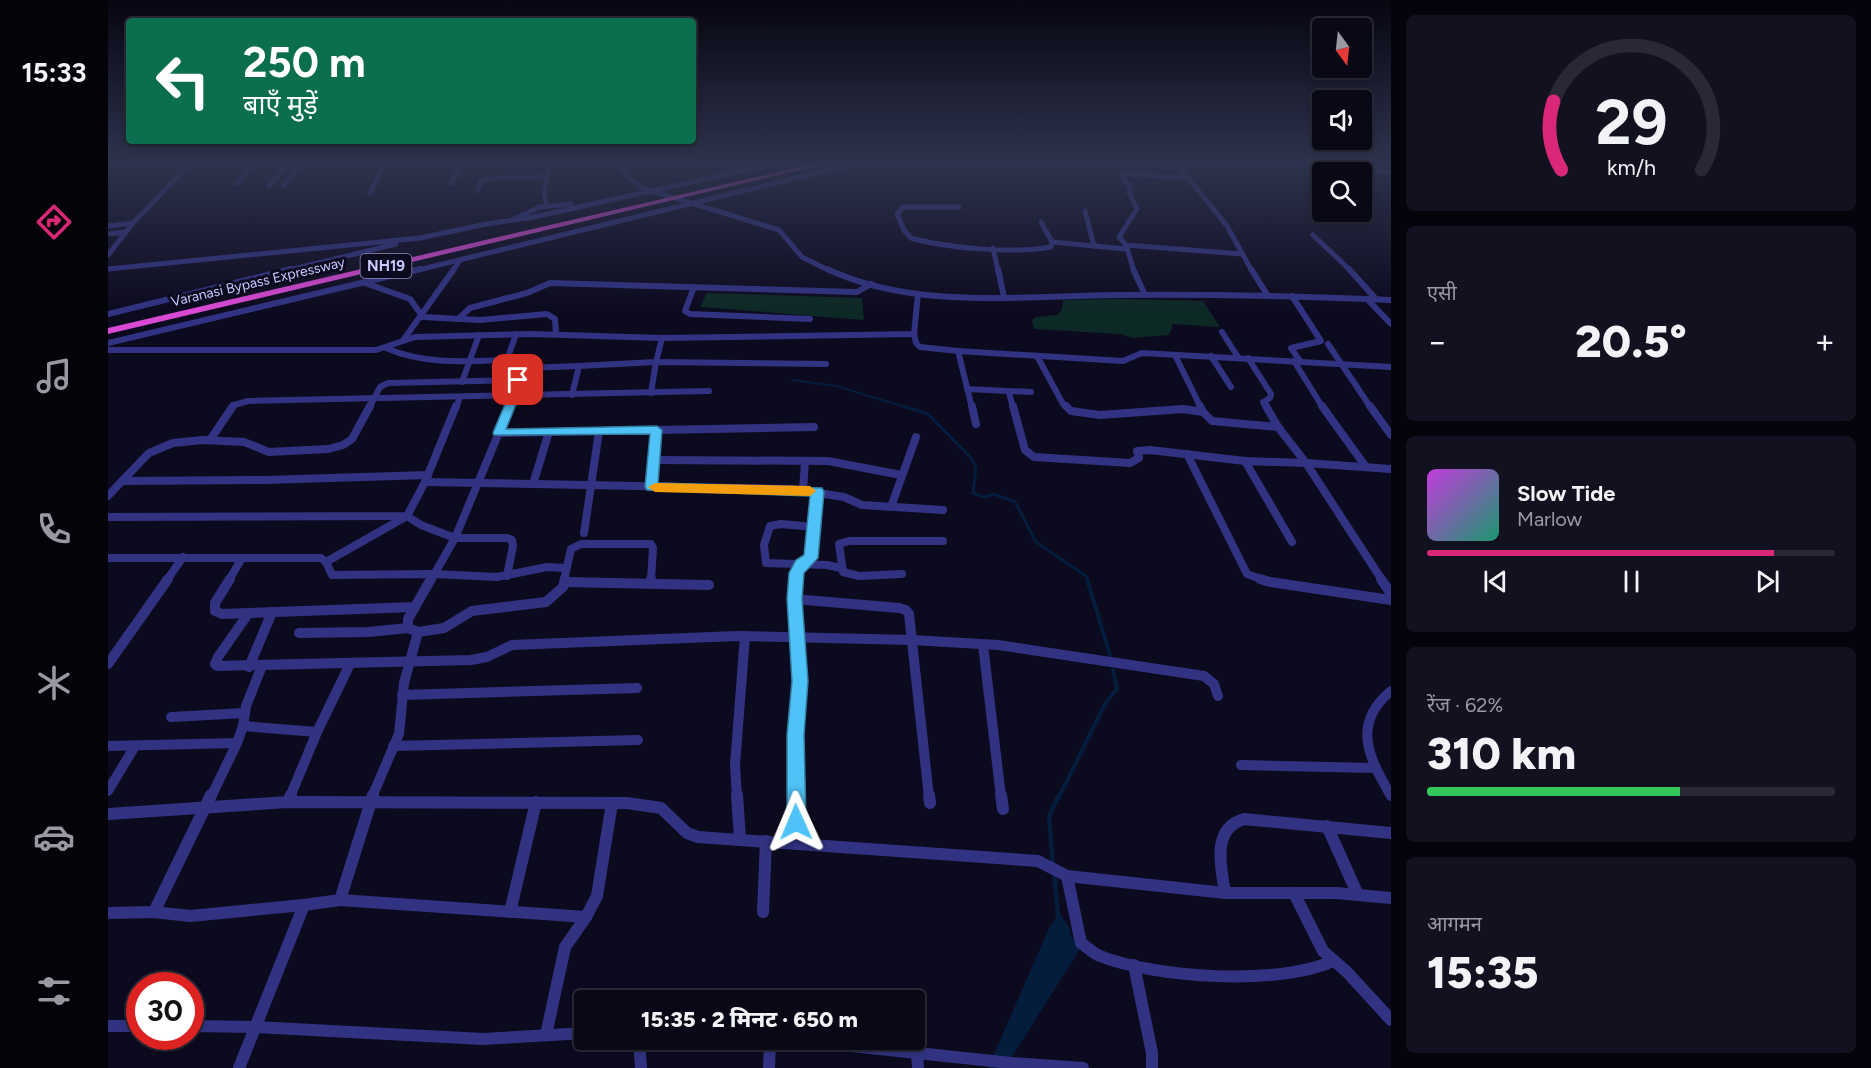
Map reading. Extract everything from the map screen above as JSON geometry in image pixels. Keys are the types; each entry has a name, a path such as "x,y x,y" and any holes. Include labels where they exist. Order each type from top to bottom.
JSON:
{"highway":[{"name":"Varanasi Bypass Expressway","path":"108,326 611,211"},
{"name":"Varanasi Bypass Expressway","path":"108,331 613,211"}],"street":[{"path":"108,255 145,211"},
{"path":"512,220 532,211"},
{"path":"108,314 412,239 534,218 560,211"},
{"path":"108,343 664,211"},
{"path":"720,211 779,230 785,235 795,252 804,259 882,287 918,294 1004,297 1292,296 1391,300"},
{"path":"900,211 897,214 903,229 914,239 993,248 1043,249 1051,247 1052,242 1041,222"},
{"path":"1085,211 1094,246"},
{"path":"1136,211 1119,237 1126,247 1145,295"},
{"path":"1215,211 1227,226 1268,296"},
{"path":"108,226 133,223"},
{"path":"108,234 126,232"},
{"path":"1313,235 1376,299"},
{"path":"108,269 412,239"},
{"path":"1052,242 1242,254"},
{"path":"993,248 1004,297"},
{"path":"108,350 282,351 386,348 404,339 423,317 435,294 460,260"},
{"path":"365,283 410,299 423,317"},
{"path":"458,319 470,308 527,293 550,283 857,291 873,284"},
{"path":"694,287 685,311 690,314 810,319"},
{"path":"918,294 914,334 916,343 920,347 1123,361 1142,353 1391,368"},
{"path":"1292,296 1321,341 1291,348 1320,403 1366,467"},
{"path":"1367,298 1391,324"},
{"path":"423,317 480,320 547,314 555,319 556,334"},
{"path":"1222,332 1238,357"},
{"path":"404,339 516,334 662,338 914,334"},
{"path":"386,348 435,361 506,359 516,334"},
{"path":"462,382 470,361 471,351 479,335"},
{"path":"651,393 662,338"},
{"path":"1328,344 1391,435"},
{"path":"958,351 976,424"},
{"path":"1175,355 1203,412 1212,421 1278,427"},
{"path":"1037,356 1063,404 1071,411 1100,415 1174,410 1203,412"},
{"path":"1211,356 1230,387"},
{"path":"1248,358 1271,394 1270,398 1263,402 1278,427 1306,463 1391,594"},
{"path":"340,900 370,802 399,734 402,695 409,660 417,641 408,619 455,538 514,397 520,371 526,368 656,362 826,364"},
{"path":"572,395 579,366"},
{"path":"108,496 138,463 160,447 187,441 210,440 244,442 269,452 328,449 352,439 380,387 388,383 518,380"},
{"path":"473,397 479,381"},
{"path":"967,389 1031,392"},
{"path":"210,440 228,412 240,403 709,391"},
{"path":"1009,392 1025,450 1034,457 1130,463 1136,462 1139,458 1137,451 1142,450 1245,461 1391,469"},
{"path":"326,562 407,516 427,478 460,397"},
{"path":"499,433 814,427"},
{"path":"652,487 657,430"},
{"path":"584,533 599,431"},
{"path":"533,484 549,432"},
{"path":"891,507 916,437"},
{"path":"1187,454 1247,574 1270,582 1391,600"},
{"path":"654,460 847,463 901,475"},
{"path":"803,490 804,461"},
{"path":"1245,461 1292,542"},
{"path":"122,481 427,478 477,483 803,490 844,497 862,505 943,510"},
{"path":"796,844 795,735 800,681 794,599 796,573 801,564 811,558 817,492"},
{"path":"108,517 407,516 421,525 455,538 507,538 512,540 513,546 507,576"},
{"path":"814,527 781,524 770,526 767,531 764,558 766,563 827,565 841,568 848,575 859,576 902,574"},
{"path":"841,568 839,556 841,542 943,541"},
{"path":"299,633 444,628 472,611 540,604 558,593 564,582 571,549 575,546 651,544 653,548 651,584"},
{"path":"108,664 183,557"},
{"path":"108,558 321,558 326,562 332,574 339,575 507,576 538,569 566,568"},
{"path":"242,558 215,603 215,610 222,614 415,607"},
{"path":"564,582 709,585"},
{"path":"794,599 906,610 909,614 930,803"},
{"path":"249,667 272,612"},
{"path":"248,614 241,629 222,649 215,664 220,667 471,660 487,657 512,645 524,644 745,636 912,640 1026,648 1204,676 1215,684 1218,696"},
{"path":"740,839 735,765 745,636"},
{"path":"983,645 1003,809"},
{"path":"288,802 317,732 350,664"},
{"path":"154,912 237,743 251,691 262,666"},
{"path":"402,695 637,688"},
{"path":"1391,691 1371,711 1366,732 1369,754 1391,796"},
{"path":"171,717 245,713"},
{"path":"243,726 317,732"},
{"path":"393,746 638,740"},
{"path":"108,746 237,743"},
{"path":"108,791 135,746"},
{"path":"1241,765 1375,768"},
{"path":"108,814 288,802 612,803 661,808 687,833 698,837 1038,861 1064,874 1224,893 1294,893 1391,898"},
{"path":"510,912 536,802"},
{"path":"546,1035 565,947 586,917 597,896 612,803"},
{"path":"1224,893 1220,848 1225,828 1233,820 1244,819 1391,833"},
{"path":"1327,826 1358,895"},
{"path":"763,912 766,841"},
{"path":"1064,874 1081,943 1096,954 1134,965 1217,976 1257,976 1307,971 1333,961"},
{"path":"1294,893 1313,935 1333,961 1347,972 1391,1020"},
{"path":"108,913 154,912 190,916 304,906 340,900 586,917"},
{"path":"239,1068 304,906"},
{"path":"1134,965 1152,1053 1152,1068"},
{"path":"108,1026 126,1026"},
{"path":"204,1026 483,1039 574,1034"},
{"path":"640,1050 641,1068"},
{"path":"769,1068 770,1050"},
{"path":"897,1050 1011,1063 1083,1068"},
{"path":"917,1052 918,1068"}],"green space":[{"path":"707,293 862,298 864,320 700,307"},
{"path":"1063,300 1203,301 1220,327 1173,324 1169,335 1132,338 1121,334 1034,329 1032,320 1036,317 1057,315 1062,309"}],"water":[{"path":"1058,915 1080,949 1005,1068 988,1068 1050,926"}],"waterway":[{"path":"792,380 836,386 908,408"},
{"path":"903,406 928,414 972,459 976,468 973,493 984,497 994,494 1015,502 1036,542 1086,576 1087,580"},
{"path":"1087,579 1110,655"},
{"path":"1059,797 1106,702 1117,689 1113,670"},
{"path":"1053,866 1049,816 1059,795"},
{"path":"1054,873 1058,915 1068,930 1066,934"}],"slow traffic":[{"path":"655,487 810,491"}],"route":[{"path":"518,380 514,397 499,433 657,430 652,487 792,489 817,492 811,558 801,564 796,573 794,599 800,681 795,735 796,822"}]}
